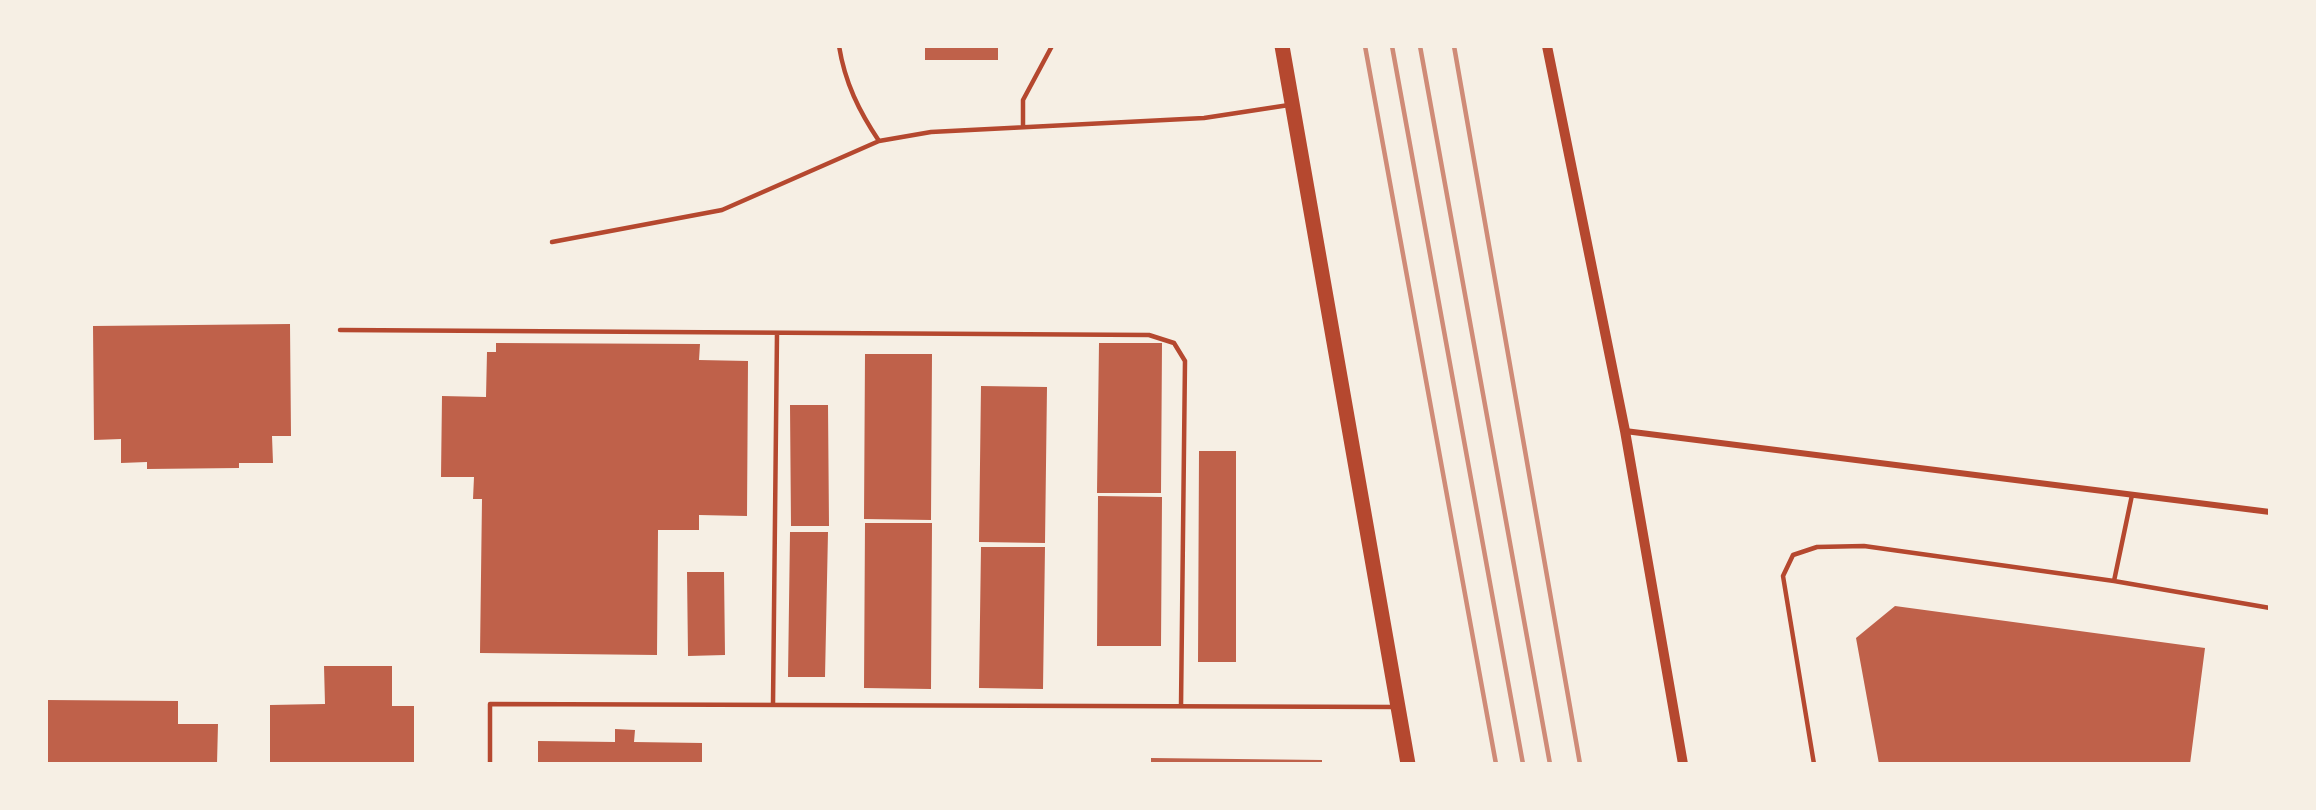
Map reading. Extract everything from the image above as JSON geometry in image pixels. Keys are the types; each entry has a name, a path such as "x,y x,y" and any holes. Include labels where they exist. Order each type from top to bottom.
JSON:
{"main road":[{"path":"1282,46 1408,764"}],"street":[{"path":"1547,46 1625,431 1683,764"},
{"path":"1625,431 2270,512"}],"lane":[{"path":"839,46 842,63 858,108 879,141"},
{"path":"1023,126 1023,100 1052,46"},
{"path":"552,242 722,210 879,141 931,132 1204,118 1292,105"},
{"path":"340,330 1149,335 1174,343 1185,361 1181,706"},
{"path":"773,704 777,333"},
{"path":"2114,582 2132,495"},
{"path":"1814,764 1783,576 1793,555 1817,547 1864,546 2114,582 2270,608"},
{"path":"490,764 490,704 1398,707"}],"building":[{"path":"925,46 998,46 998,60 925,60"},
{"path":"290,324 291,436 272,436 273,463 239,463 239,468 147,469 147,462 121,463 121,439 94,440 93,326"},
{"path":"496,343 700,344 699,360 748,361 747,516 699,515 699,530 658,530 657,655 480,653 482,499 473,499 474,477 441,477 442,396 486,397 487,352 496,352"},
{"path":"1099,343 1162,343 1161,493 1097,493"},
{"path":"865,354 932,354 931,520 864,519"},
{"path":"981,386 1047,387 1045,543 979,542"},
{"path":"790,405 828,405 829,526 791,526"},
{"path":"1199,451 1236,451 1236,662 1198,662"},
{"path":"1098,496 1162,497 1161,646 1097,646"},
{"path":"865,523 932,523 931,689 864,688"},
{"path":"790,532 828,532 825,677 788,677"},
{"path":"981,547 1045,547 1043,689 979,688"},
{"path":"687,572 724,572 725,655 688,656"},
{"path":"1895,606 2205,648 2190,764 1879,764 1856,638"},
{"path":"324,666 392,666 392,706 414,706 414,764 270,764 270,705 325,704"},
{"path":"46,700 178,701 178,724 218,724 217,764 46,764"},
{"path":"615,729 635,730 634,742 702,743 702,764 538,764 538,741 615,742"},
{"path":"1151,758 1322,760 1322,764 1151,764"}],"railway":[{"path":"1365,46 1496,764"},
{"path":"1392,46 1523,764"},
{"path":"1420,46 1550,764"},
{"path":"1454,46 1580,764"}]}
